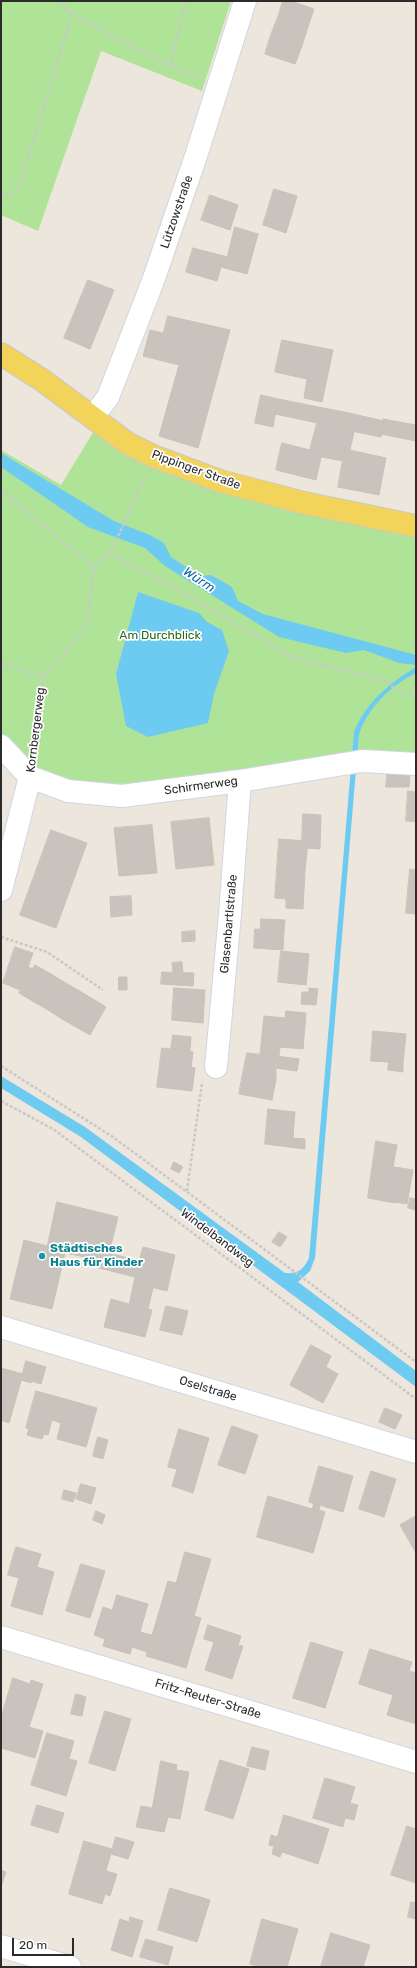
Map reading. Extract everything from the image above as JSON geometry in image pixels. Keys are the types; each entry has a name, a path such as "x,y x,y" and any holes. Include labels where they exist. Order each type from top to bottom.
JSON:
{"main road":[{"name":"Pippinger Straße","path":"1,354 42,380 127,443 153,456 220,481 304,503 416,526"}],"street":[{"name":"Lützowstraße","path":"93,417 108,398 153,281 219,85 245,1"},
{"name":"Schirmerweg","path":"1,746 30,777 68,791 122,796 240,781 362,761 416,764"},
{"name":"Kornbergerweg","path":"1,890 30,777"},
{"name":"Glasenbartlstraße","path":"216,1067 240,781"},
{"name":"Oselstraße","path":"1,1327 416,1452"},
{"name":"Fritz-Reuter-Straße","path":"1,1637 416,1762"},
{"path":"1,1946 70,1967"}],"path":[{"path":"57,1 72,14 170,66 219,85"},
{"path":"170,66 186,1"},
{"path":"1,195 10,195 19,188 72,14"},
{"path":"1,491 94,567 109,554 113,548 153,456"},
{"path":"109,554 199,602 292,657 387,681 395,690 416,696"},
{"name":"Kornbergerweg","path":"30,777 43,677 82,634 87,623 94,567"},
{"path":"1,663 43,677"},
{"path":"1,937 47,952 103,990"},
{"name":"Windelbandweg","path":"1,1066 113,1137 416,1362"},
{"path":"187,1191 204,1074 216,1067"},
{"name":"Windelbandweg","path":"1,1101 53,1129 416,1399"}],"green space":[{"path":"1,1 231,1 202,91 101,51 38,231 1,215"},
{"name":"Am Durchblick","path":"97,426 302,513 416,538 416,771 371,767 68,793 1,750 1,450 61,485"}],"water":[{"name":"Würm","path":"1,453 114,521 150,535 164,543 171,557 200,576 211,575 232,587 238,601 263,614 416,655 416,665 399,663 364,650 346,653 279,637 165,566 145,548 88,527 1,467"},
{"path":"138,592 199,613 207,622 222,630 229,651 214,694 208,723 148,737 126,726 116,674"},
{"path":"416,667 416,673 389,691 374,706 359,734 315,1258 310,1271 298,1282 416,1371 416,1387 81,1137 1,1088 1,1076 85,1127 285,1273 297,1272 305,1266 309,1258 354,732 365,712 380,694 397,679"}],"building":[{"path":"283,1 291,1 314,9 308,27 278,17"},
{"path":"278,17 308,27 302,46 271,35"},
{"path":"271,35 302,46 295,64 265,54"},
{"path":"274,189 297,196 286,233 263,225"},
{"path":"210,195 238,205 230,230 201,220"},
{"path":"235,227 258,234 247,274 221,267 224,256 227,257"},
{"path":"193,248 224,256 217,281 186,272"},
{"path":"88,280 114,290 90,349 64,338"},
{"path":"168,316 230,330 198,448 159,436 179,365 143,356 150,330 163,333"},
{"path":"282,340 333,350 322,402 304,398 307,379 275,372"},
{"path":"261,395 278,399 273,427 255,423"},
{"path":"278,399 349,413 346,429 275,414"},
{"path":"349,413 384,421 381,437 346,430"},
{"path":"383,419 416,425 416,441 381,434 384,421"},
{"path":"317,423 354,432 350,450 345,449 343,461 321,457 322,453 310,450"},
{"path":"282,443 322,453 316,480 276,470"},
{"path":"345,449 386,458 379,495 338,487"},
{"path":"387,774 410,775 409,787 386,787"},
{"path":"408,791 416,792 416,822 406,821"},
{"path":"303,814 321,815 320,849 307,848 308,841 302,841"},
{"path":"209,818 214,865 176,869 171,822"},
{"path":"152,825 157,873 119,876 114,828"},
{"path":"51,830 87,843 56,928 20,915"},
{"path":"279,839 308,841 305,871 277,869"},
{"path":"277,869 305,871 303,909 286,908 286,899 275,898"},
{"path":"410,869 416,870 416,914 406,913"},
{"path":"131,896 132,915 111,917 110,897"},
{"path":"261,919 285,920 284,931 261,930"},
{"path":"255,929 284,931 283,950 254,948"},
{"path":"195,931 195,941 182,942 182,932"},
{"path":"15,947 33,953 28,967 33,969 20,990 3,983"},
{"path":"281,951 309,954 306,985 278,982"},
{"path":"182,962 183,973 173,972 172,963"},
{"path":"35,965 51,974 34,1002 19,993"},
{"path":"162,972 194,973 193,986 161,984"},
{"path":"51,974 64,982 48,1010 34,1002"},
{"path":"119,977 127,977 127,990 119,990"},
{"path":"64,982 78,990 62,1019 48,1010"},
{"path":"174,988 205,990 203,1023 172,1020"},
{"path":"309,988 318,989 316,1005 301,1004 302,992 309,992"},
{"path":"78,990 93,999 76,1027 62,1019"},
{"path":"93,999 106,1007 90,1035 76,1027"},
{"path":"286,1011 306,1013 303,1049 280,1047 279,1056 260,1054 264,1016 285,1018"},
{"path":"373,1031 406,1034 403,1063 371,1061"},
{"path":"173,1035 191,1037 190,1051 171,1049"},
{"path":"162,1048 193,1052 191,1067 195,1068 192,1091 157,1087"},
{"path":"247,1053 276,1056 276,1080 272,1100 239,1094"},
{"path":"276,1056 299,1059 297,1071 275,1068"},
{"path":"389,1062 403,1063 403,1072 388,1070"},
{"path":"268,1109 295,1112 293,1138 305,1139 305,1149 265,1144"},
{"path":"376,1141 397,1145 393,1167 401,1168 395,1203 368,1198"},
{"path":"174,1162 183,1167 179,1173 171,1169"},
{"path":"401,1168 413,1170 407,1204 395,1202"},
{"path":"410,1198 416,1199 416,1210 408,1208"},
{"name":"Städtisches Haus für Kinder","path":"57,1202 118,1217 109,1253 139,1261 143,1247 175,1255 167,1291 134,1283 135,1277 83,1264 85,1257 65,1253 52,1309 10,1299 24,1240 47,1246"},
{"path":"279,1232 287,1237 280,1247 272,1242"},
{"path":"134,1283 153,1288 148,1309 152,1310 145,1337 104,1327 111,1299 129,1304"},
{"path":"166,1306 188,1311 182,1335 160,1330"},
{"path":"311,1345 331,1356 326,1367 338,1374 323,1403 290,1385"},
{"path":"26,1361 36,1364 31,1383 21,1380"},
{"path":"36,1364 46,1367 41,1384 31,1381"},
{"path":"1,1368 23,1374 9,1423 1,1420"},
{"path":"36,1391 58,1397 48,1435 44,1434 42,1439 27,1435 29,1429 26,1428"},
{"path":"58,1397 97,1408 86,1447 57,1439 61,1423 52,1420"},
{"path":"385,1408 402,1415 395,1429 379,1422"},
{"path":"232,1426 258,1435 245,1474 218,1465"},
{"path":"179,1429 209,1438 193,1493 172,1486 177,1469 168,1467"},
{"path":"98,1437 108,1440 103,1459 93,1456"},
{"path":"319,1466 353,1476 343,1512 309,1502"},
{"path":"371,1471 396,1479 384,1517 359,1509"},
{"path":"81,1484 96,1488 91,1504 76,1499"},
{"path":"64,1490 76,1493 73,1502 62,1499"},
{"path":"268,1496 312,1509 314,1503 320,1505 319,1510 325,1512 313,1553 257,1537"},
{"path":"96,1511 105,1515 102,1524 93,1520"},
{"path":"416,1516 416,1553 400,1525"},
{"path":"16,1547 41,1554 37,1567 54,1572 42,1615 11,1606 19,1578 8,1575"},
{"path":"185,1552 211,1559 194,1616 201,1618 186,1668 146,1656 168,1581 176,1583"},
{"path":"81,1564 105,1571 90,1618 66,1611"},
{"path":"117,1595 148,1604 140,1632 152,1635 147,1652 132,1647 130,1654 103,1646 105,1639 94,1635 103,1607 112,1610"},
{"path":"208,1625 241,1636 238,1645 243,1646 232,1679 205,1670 214,1642 204,1639"},
{"path":"311,1642 343,1652 325,1708 293,1698"},
{"path":"370,1649 412,1662 409,1671 416,1673 416,1724 387,1715 393,1695 359,1684"},
{"path":"13,1678 30,1684 31,1680 43,1684 29,1727 43,1731 35,1758 1,1748 1,1718"},
{"path":"76,1694 86,1697 82,1716 71,1714"},
{"path":"105,1711 131,1719 115,1771 89,1763"},
{"path":"47,1733 74,1741 69,1759 77,1761 66,1796 31,1785"},
{"path":"252,1747 269,1751 265,1770 247,1766"},
{"path":"220,1760 249,1769 233,1819 205,1810"},
{"path":"161,1761 177,1765 176,1770 189,1772 180,1819 168,1817 164,1832 136,1827 141,1806 152,1808"},
{"path":"325,1778 355,1787 350,1803 358,1805 354,1820 345,1818 343,1827 313,1818"},
{"path":"37,1805 64,1813 58,1833 31,1825"},
{"path":"284,1815 329,1829 318,1864 282,1852 280,1857 272,1854 274,1846 269,1845 271,1835 277,1837"},
{"path":"407,1826 416,1829 416,1883 391,1875"},
{"path":"116,1837 134,1842 128,1859 111,1854"},
{"path":"84,1841 112,1849 106,1871 117,1874 110,1896 105,1894 102,1904 69,1894"},
{"path":"1,1870 6,1872 1,1887"},
{"path":"170,1888 210,1900 197,1942 158,1930"},
{"path":"411,1902 416,1903 416,1919 408,1917"},
{"path":"130,1917 143,1921 132,1957 111,1950 120,1919 129,1922"},
{"path":"262,1919 298,1929 287,1967 262,1967 250,1964"},
{"path":"331,1933 370,1945 363,1967 321,1967"},
{"path":"146,1939 173,1947 168,1965 140,1957"}],"place":[{"name":"Städtisches Haus für Kinder","path":"42,1256"}]}
